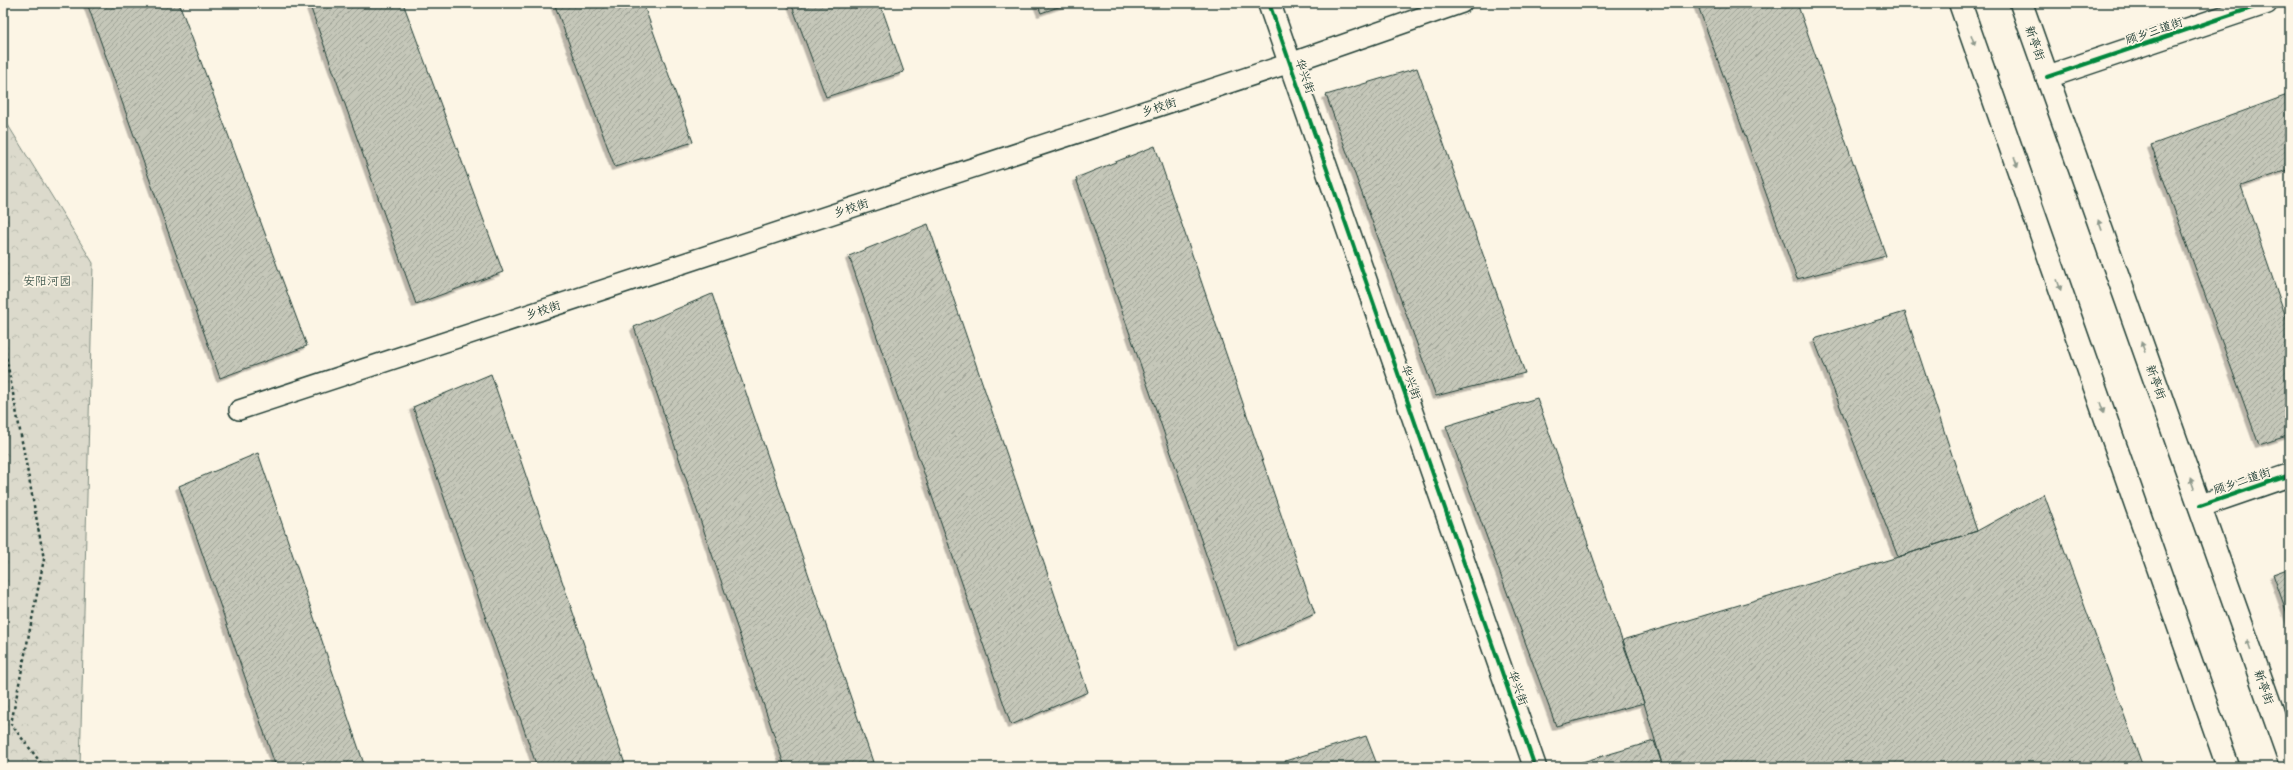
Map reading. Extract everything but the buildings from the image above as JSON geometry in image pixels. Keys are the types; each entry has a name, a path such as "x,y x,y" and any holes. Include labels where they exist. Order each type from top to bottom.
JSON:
{"main road":[{"name":"华兴街","path":"1269,3 1535,767"},
{"path":"1960,3 2228,767"},
{"name":"新亭街","path":"2021,3 2290,761"},
{"name":"顾乡三道街","path":"2048,77 2266,3"},
{"name":"顾乡二道街","path":"2200,506 2290,475"}],"lane":[{"name":"乡校街","path":"239,410 1290,63 1462,3"}],"path":[{"path":"3,340 44,559 11,724 44,767"}],"green space":[{"name":"安阳河园","path":"3,117 93,263 80,767 3,767"}],"cycle path":[{"path":"1269,3 1535,767"},
{"path":"2047,77 2266,3"},
{"path":"2200,506 2290,475"}]}
